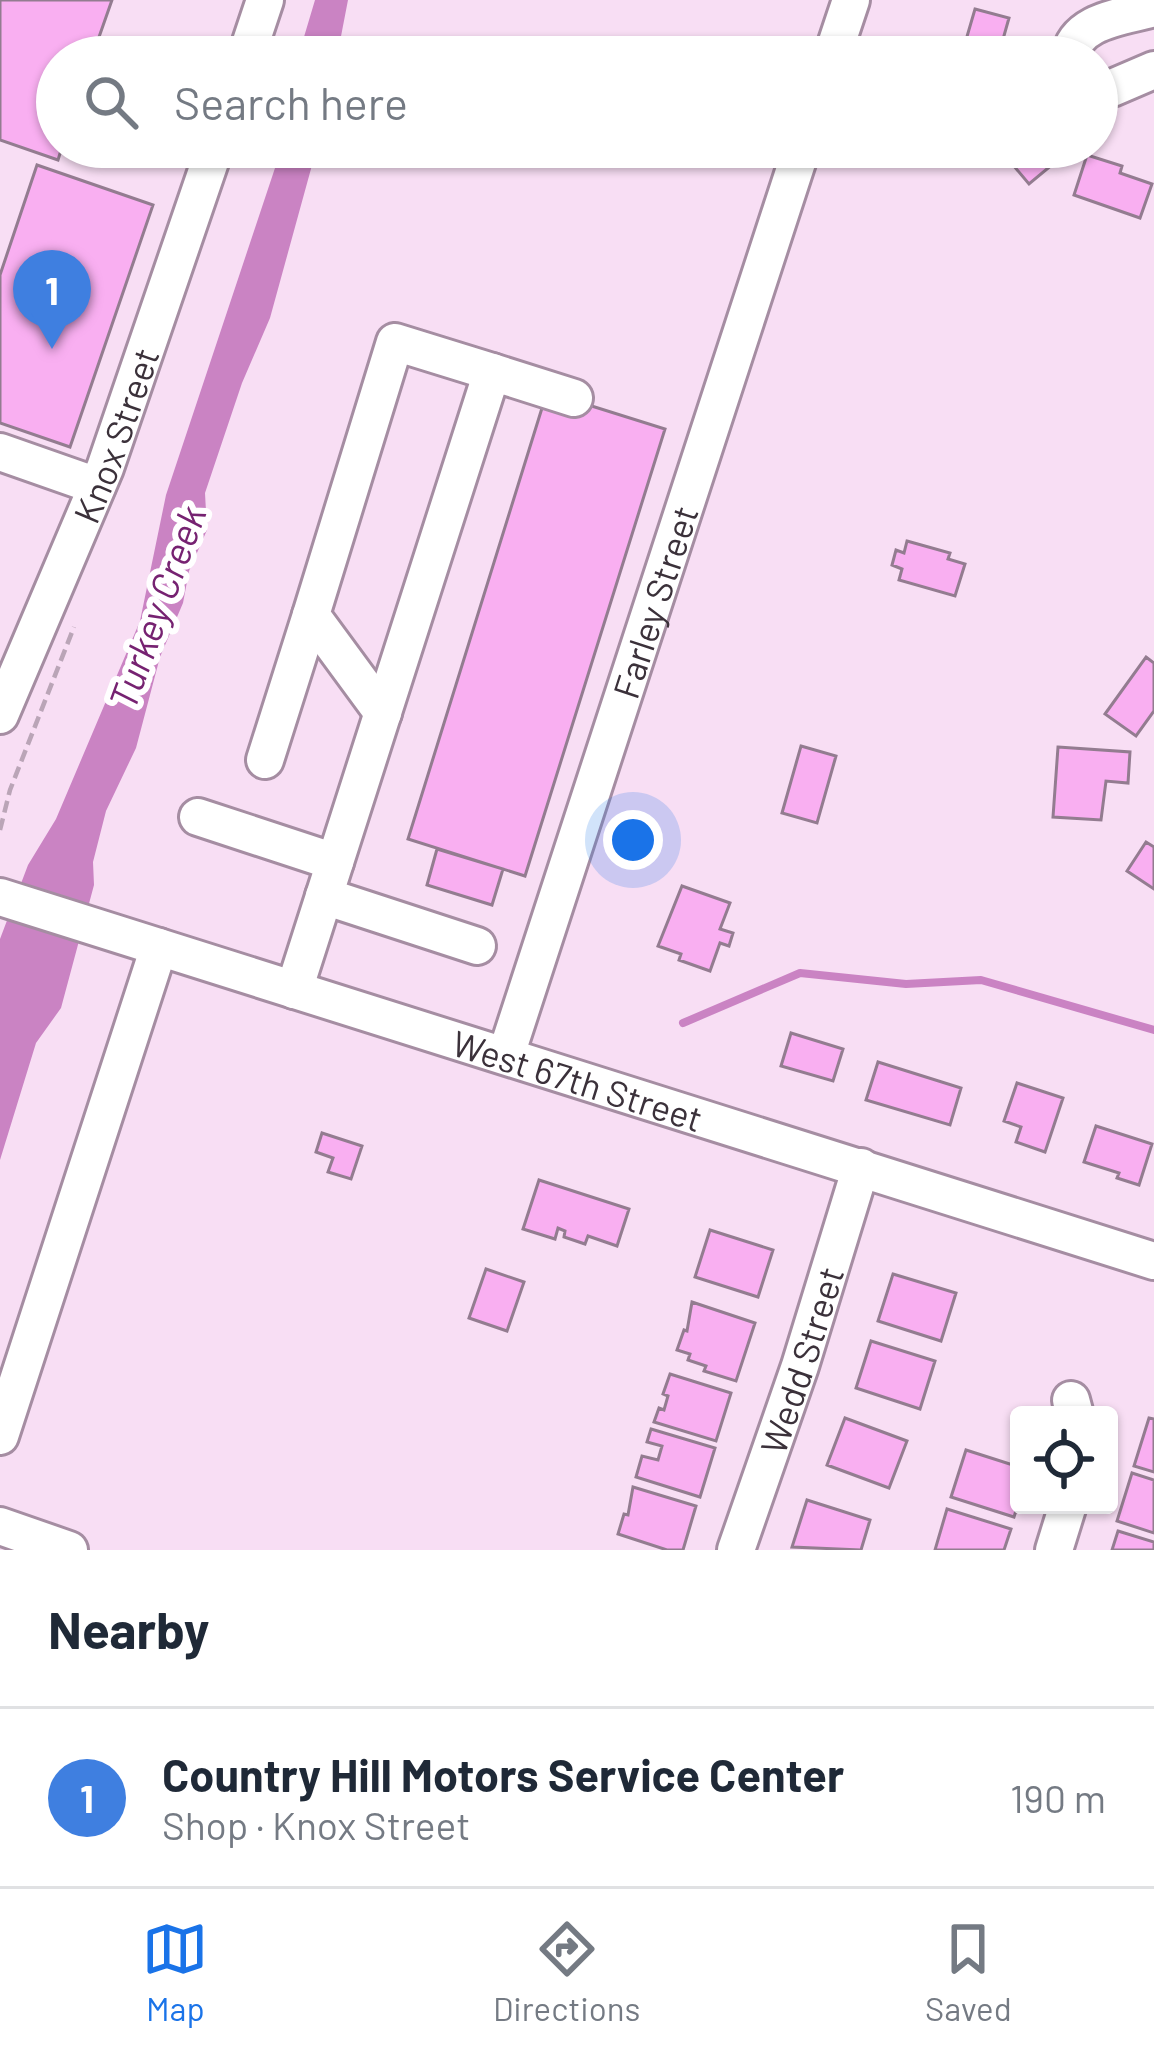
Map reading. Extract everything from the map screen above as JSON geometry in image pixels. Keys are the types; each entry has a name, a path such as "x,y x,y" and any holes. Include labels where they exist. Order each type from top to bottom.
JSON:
{"street":[{"path":"253,36 266,0"},
{"path":"839,36 851,0"},
{"path":"1079,36 1088,28 1154,8"},
{"path":"1118,85 1154,70"},
{"name":"Knox Street","path":"0,715 97,485 208,168"},
{"name":"Farley Street","path":"506,1055 795,168"},
{"path":"266,760 395,343 574,398"},
{"path":"294,990 492,372"},
{"path":"0,452 97,485"},
{"path":"310,614 383,713"},
{"path":"198,818 477,946"},
{"name":"West 67th Street","path":"0,897 1154,1261"},
{"path":"0,1436 159,947"},
{"name":"Wedd Street","path":"736,1550 800,1366 861,1167"},
{"path":"1054,1550 1065,1514"},
{"path":"0,1526 69,1550"}],"path":[{"path":"0,830 10,790 77,619"}],"water":[{"path":"315,0 348,0 341,36 304,36"},
{"name":"Turkey Creek","path":"275,168 311,168 270,318 242,383 205,493 207,530 160,657 136,748 106,811 93,862 94,885 61,1008 36,1043 0,1160 0,939 28,865 56,819 140,621 166,495"}],"building":[{"path":"0,0 112,0 99,36 36,36 36,152 0,140"},
{"path":"975,9 1009,18 1004,36 967,36"},
{"path":"1118,165 1120,173 1152,184 1140,218 1074,195 1083,168"},
{"path":"36,168 153,205 70,447 0,423 0,275"},
{"path":"1016,168 1048,168 1029,184"},
{"path":"547,392 665,429 525,876 408,839"},
{"path":"907,541 950,553 948,559 965,564 955,596 899,580 902,569 892,565 896,550 904,553"},
{"path":"1146,657 1154,663 1154,711 1136,736 1105,714"},
{"path":"801,746 836,756 817,823 782,813"},
{"path":"1058,747 1130,752 1128,783 1106,781 1101,820 1053,817"},
{"path":"1146,842 1154,847 1154,889 1127,871"},
{"path":"437,849 503,869 492,905 427,885"},
{"path":"682,886 730,903 720,929 733,933 729,946 720,943 710,971 658,946"},
{"path":"791,1033 843,1049 833,1081 781,1066"},
{"path":"878,1062 961,1088 950,1125 866,1100"},
{"path":"1017,1083 1063,1098 1045,1152 1016,1142 1021,1127 1004,1121"},
{"path":"1096,1126 1152,1144 1139,1185 1084,1162"},
{"path":"322,1133 362,1146 351,1179 328,1172 333,1158 316,1152"},
{"path":"539,1180 629,1209 617,1246 588,1236 585,1244 564,1237 565,1231 558,1228 555,1239 523,1229"},
{"path":"710,1230 773,1250 758,1297 695,1277"},
{"path":"486,1269 524,1282 507,1331 469,1318"},
{"path":"893,1274 956,1293 941,1341 878,1321"},
{"path":"692,1302 755,1323 736,1381 704,1371 706,1366 677,1350 687,1331"},
{"path":"871,1341 935,1361 920,1409 856,1388"},
{"path":"670,1374 731,1393 716,1441 654,1422 659,1408 664,1410 668,1396 663,1394"},
{"path":"845,1418 907,1441 889,1488 827,1465"},
{"path":"1149,1418 1154,1419 1154,1472 1134,1466"},
{"path":"651,1429 715,1448 700,1497 636,1477 642,1456 658,1460 662,1446 647,1442"},
{"path":"966,1450 1010,1464 1010,1514 1014,1517 951,1497"},
{"path":"1132,1473 1154,1480 1154,1533 1117,1521"},
{"path":"633,1487 696,1506 683,1550 667,1550 618,1534 624,1514 628,1515"},
{"path":"807,1500 870,1520 861,1550 792,1547"},
{"path":"947,1509 1011,1529 1004,1550 935,1550"},
{"path":"1118,1531 1154,1542 1154,1550 1112,1550"}],"waterway":[{"path":"683,1023 800,973 906,984 981,980 1154,1030"}],"place":[{"name":"Country Hill Motors Service Center","path":"52,349"}]}
